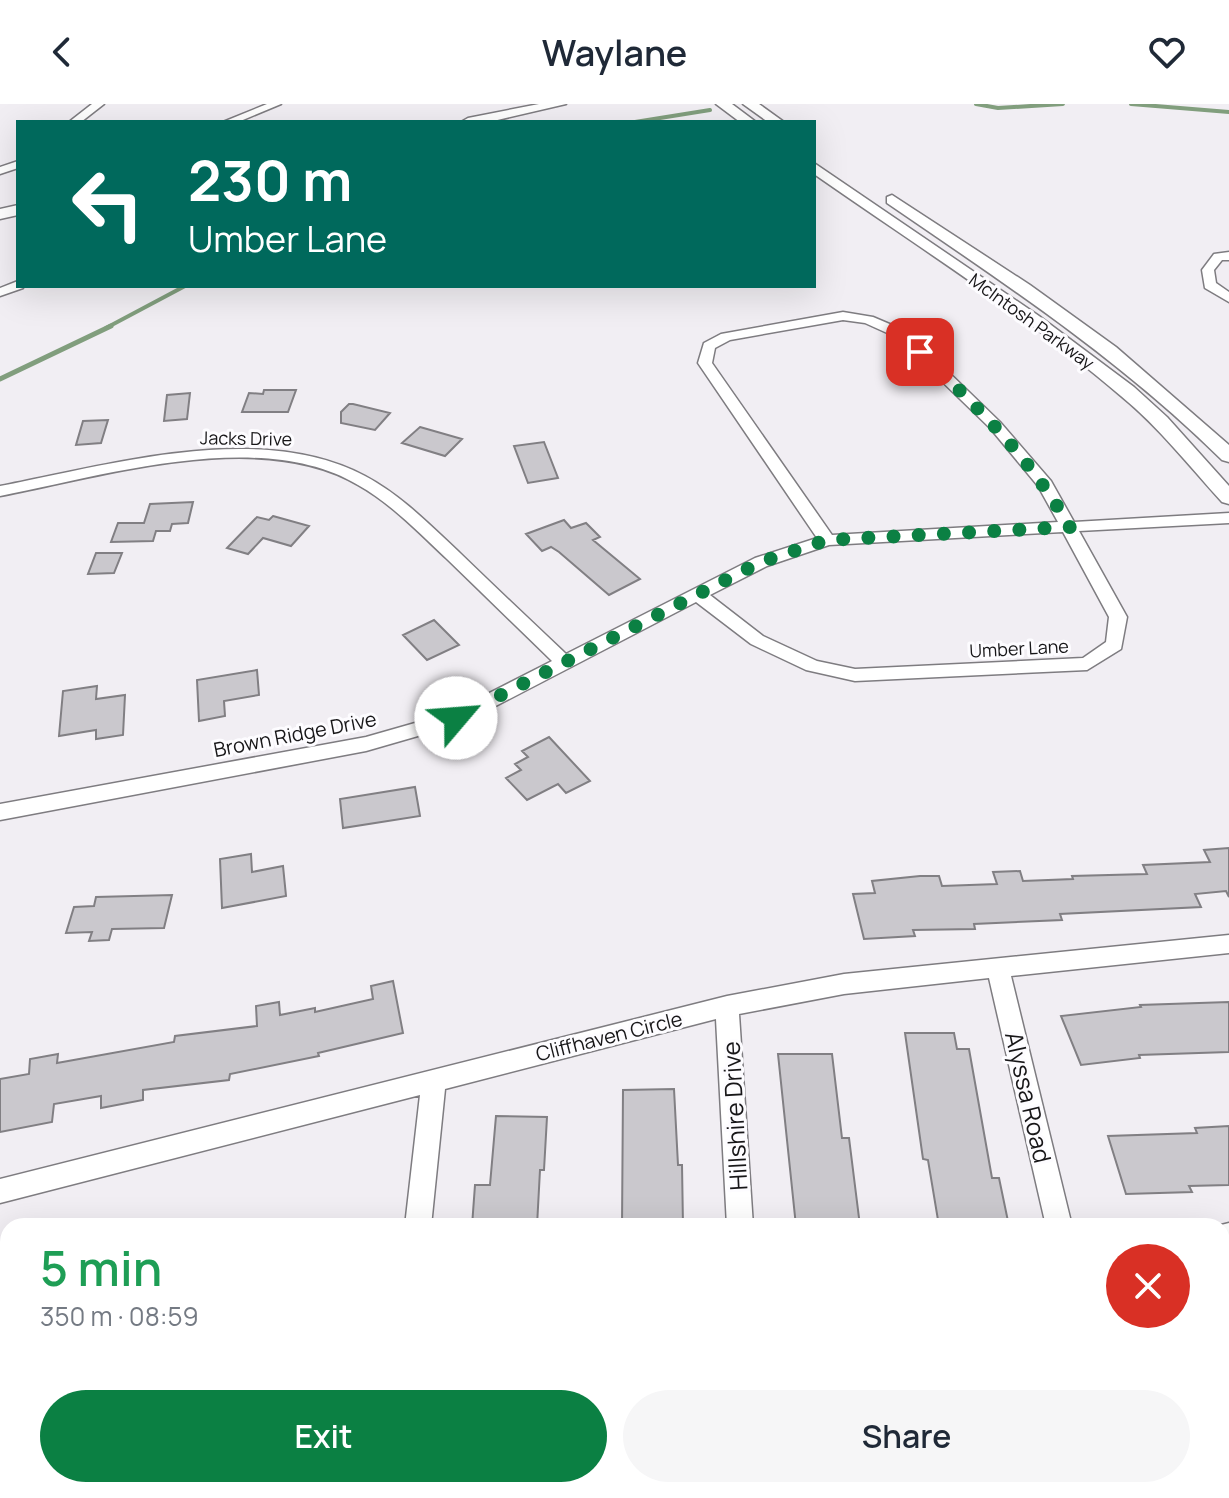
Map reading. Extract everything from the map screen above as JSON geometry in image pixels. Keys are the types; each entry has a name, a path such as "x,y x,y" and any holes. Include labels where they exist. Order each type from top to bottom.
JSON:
{"street":[{"path":"77,120 99,104"},
{"path":"233,120 276,104"},
{"path":"478,120 559,104"},
{"path":"723,104 746,120"},
{"path":"750,104 774,120"},
{"name":"McIntosh Parkway","path":"816,148 1098,339 1150,380 1229,456"},
{"name":"McIntosh Parkway","path":"816,168 1033,320 1127,391 1160,421 1229,498"},
{"path":"1229,256 1218,257 1208,270 1210,285 1229,298"},
{"name":"Umber Lane","path":"698,595 757,640 812,666 855,675 1087,664 1115,645 1118,617 1045,484 995,425 901,334 868,320 843,316 726,337 709,346 705,363 827,540"},
{"name":"Jacks Drive","path":"0,491 198,456 243,454 297,458 345,471 399,504 564,663"},
{"name":"Brown Ridge Drive","path":"0,812 366,744 456,718 761,562 827,540 1229,518"},
{"name":"Cliffhaven Circle","path":"0,1191 727,1006 844,984 1229,944"},
{"name":"Alyssa Road","path":"998,968 1057,1218"},
{"name":"Hillshire Drive","path":"727,1006 740,1218"},
{"path":"419,1218 434,1080"}],"building":[{"path":"264,390 296,390 288,412 242,412 249,393 263,394"},
{"path":"190,393 187,419 164,421 167,395"},
{"path":"349,404 390,413 375,430 341,423 341,412"},
{"path":"108,420 101,443 76,445 83,421"},
{"path":"420,427 462,439 445,456 402,443"},
{"path":"544,442 558,478 528,483 514,446"},
{"path":"193,502 188,523 172,524 170,531 156,531 153,541 111,542 118,523 144,523 150,504"},
{"path":"273,516 309,526 291,546 263,538 248,554 227,548 257,517 269,520"},
{"path":"564,520 571,528 586,523 600,537 593,540 640,579 609,595 559,552 551,547 542,551 526,534"},
{"path":"96,553 122,553 114,573 88,574"},
{"path":"434,620 459,645 427,660 403,635"},
{"path":"257,670 259,695 224,701 225,716 199,721 197,680"},
{"path":"97,686 96,699 125,695 123,735 96,739 96,730 59,736 63,691"},
{"path":"549,737 590,781 566,793 558,784 527,800 506,778 521,770 515,764 528,757 522,751"},
{"path":"415,787 420,816 343,828 340,799"},
{"path":"1229,848 1229,897 1226,891 1195,894 1201,907 1060,914 1062,920 974,924 975,929 913,930 915,936 864,939 853,894 875,893 872,881 920,876 939,876 942,886 997,884 993,872 1020,871 1023,881 1147,874 1143,865 1210,862 1204,850"},
{"path":"251,854 252,872 283,866 286,896 222,908 220,859"},
{"path":"172,895 164,928 112,929 109,940 89,941 92,932 66,933 74,907 94,906 96,897"},
{"path":"393,981 403,1033 318,1053 319,1056 230,1074 229,1080 143,1090 143,1100 101,1108 101,1096 54,1104 52,1122 0,1132 0,1079 29,1074 30,1059 58,1054 57,1063 174,1042 175,1036 257,1026 256,1006 279,1002 280,1015 315,1008 315,1012 373,999 371,986"},
{"path":"1229,1002 1229,1052 1139,1055 1140,1058 1081,1065 1061,1016 1140,1005"},
{"path":"905,1033 954,1033 957,1049 969,1049 992,1178 999,1178 1007,1218 938,1218 928,1160 923,1159"},
{"path":"778,1054 832,1054 842,1138 849,1138 859,1218 795,1218"},
{"path":"674,1089 678,1165 682,1165 683,1218 622,1218 623,1090"},
{"path":"496,1116 547,1117 537,1218 473,1218 475,1185 490,1185"},
{"path":"1229,1126 1229,1185 1189,1186 1192,1192 1126,1194 1108,1136 1197,1133 1195,1128"}],"waterway":[{"path":"976,104 998,108 1063,104"},
{"path":"1131,104 1229,112"},
{"path":"648,120 710,110"},
{"path":"106,328 181,288"},
{"path":"0,379 111,326"}],"route":[{"path":"456,718 761,562 827,540 1070,527 1045,484 995,425 920,352"}]}
